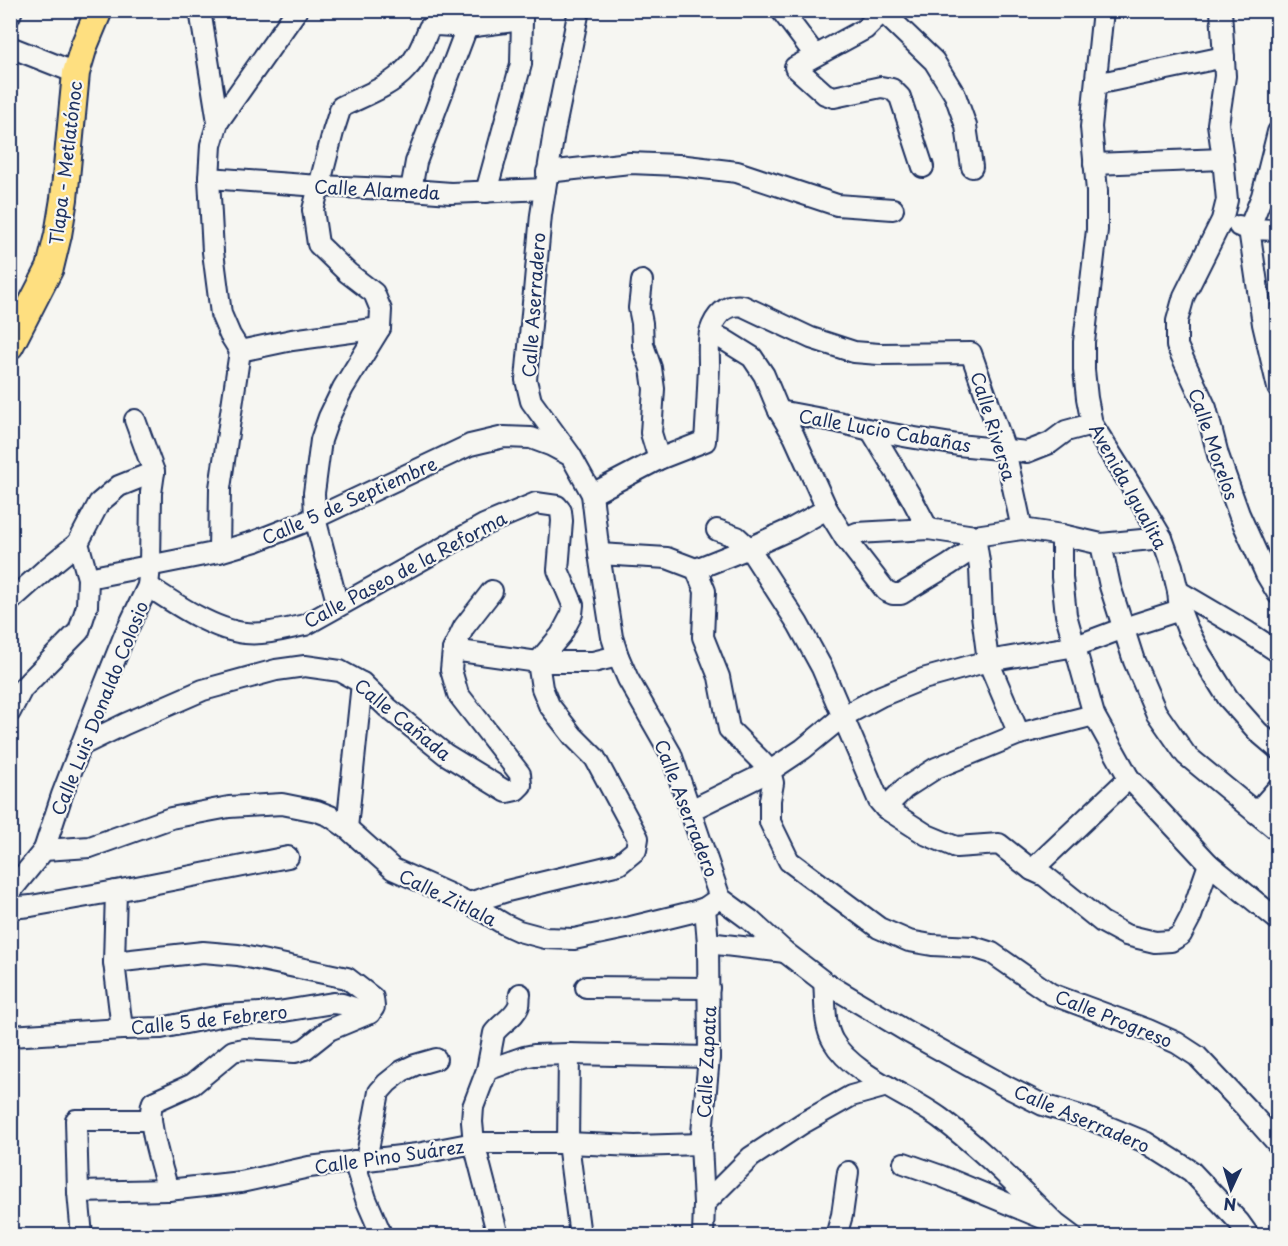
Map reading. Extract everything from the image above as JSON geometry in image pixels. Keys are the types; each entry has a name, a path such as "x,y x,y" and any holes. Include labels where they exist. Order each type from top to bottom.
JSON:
{"main road":[{"name":"Tlapa - Metlatónoc","path":"10,346 20,318 50,268 64,199 76,73 99,10"}],"street":[{"path":"10,15 12,10"},
{"path":"200,10 218,122"},
{"path":"219,552 219,488 240,351 221,314 213,252 209,178 211,145 218,122 297,10"},
{"name":"Calle Aserradero","path":"579,10 540,215 526,380 531,401 571,456 592,494 598,554 612,637 628,679 671,754 689,811 712,903 750,920 785,952 824,982 1009,1088 1043,1105 1087,1118 1145,1142 1191,1171 1239,1222 1248,1236"},
{"path":"782,10 815,55"},
{"name":"Calle Morelos","path":"1221,10 1225,76 1218,124 1227,200 1222,220 1184,296 1177,321 1177,346 1206,408 1218,455 1239,514 1266,574 1278,594"},
{"path":"923,167 900,97 892,89 881,87 834,97 825,94 795,67 865,28 883,11 934,61 955,95 966,126 972,167"},
{"name":"Avenida Igualita","path":"1099,13 1096,84 1091,126 1097,190 1097,230 1084,342 1084,370 1092,424 1162,538 1172,566 1187,628 1201,655 1228,698 1258,732 1278,750"},
{"path":"338,606 315,518 314,493 321,440 328,417 343,388 380,328 381,310 374,293 348,273 318,244 313,210 333,132 341,107 387,84 406,70 421,48 429,28 438,25 466,27 522,15 521,64 486,192"},
{"path":"411,190 416,162 466,27"},
{"path":"10,47 76,73"},
{"path":"1096,84 1224,57"},
{"path":"1277,135 1262,196 1248,229 1263,324 1278,388"},
{"path":"1094,164 1223,159"},
{"name":"Calle Alameda","path":"209,178 451,193 486,192 630,163 690,166 737,172 837,205 893,209"},
{"path":"1222,220 1248,229 1278,230"},
{"path":"642,281 639,308 643,345 651,368 654,389 651,433 659,459"},
{"name":"Calle Riversa","path":"710,333 719,315 735,304 811,338 854,352 971,353 1005,450 1022,529"},
{"path":"240,351 292,340 380,328"},
{"path":"592,494 659,459 705,441 710,333 752,357 764,375 827,509 886,591 901,594 949,566 975,541"},
{"name":"Calle Lucio Cabañas","path":"779,411 958,445 1027,452 1050,443 1066,431 1092,424"},
{"path":"135,420 154,472 151,493 149,576"},
{"path":"872,430 928,529"},
{"name":"Calle 5 de Septiembre","path":"88,578 149,576 256,541 315,518 470,445 504,437 531,438 571,456"},
{"path":"10,601 78,543 99,503 119,486 154,472"},
{"name":"Calle Paseo de la Reforma","path":"149,576 171,602 224,628 245,633 272,632 305,625 484,525 536,503 557,506 561,511 562,521 558,570 573,605 572,614 561,635 538,662"},
{"path":"598,554 667,558 696,569 791,529 827,509"},
{"path":"846,538 857,533 928,529 975,541 1022,529 1101,544 1162,538"},
{"path":"717,530 737,537 749,548 798,624 822,668 879,801 885,808 927,835 956,847 999,844 1032,870 1045,876 1102,922 1126,935 1155,942 1171,941 1181,934 1191,916 1209,864"},
{"path":"1062,535 1062,577 1066,615 1094,715 1129,778 1209,864 1278,920"},
{"path":"975,541 980,568 982,615 988,661 1019,734"},
{"path":"10,712 22,689 79,631 87,606 88,578 78,543"},
{"path":"1101,544 1110,586 1134,661 1156,712 1186,755 1278,831"},
{"path":"696,569 705,591 703,637 719,677 729,729 770,771"},
{"name":"Calle Luis Donaldo Colosio","path":"10,892 44,850 82,745 149,576"},
{"path":"492,591 464,627 453,650 538,662 593,662 618,656"},
{"path":"689,811 770,771 803,749 843,717 882,696 923,680 988,661 1076,646 1124,628 1179,601 1246,631 1278,652"},
{"name":"Calle Cañada","path":"82,745 203,690 276,670 305,666 340,671 363,683 388,708 445,754 507,792 516,790 521,785 520,774 458,694 451,670 453,650"},
{"path":"469,903 507,891 619,864 636,850 638,837 595,758 573,736 549,705 542,688 538,662"},
{"path":"347,828 363,683"},
{"path":"885,808 905,788 936,768 1019,734 1094,715"},
{"name":"Calle Progreso","path":"770,771 773,783 770,822 789,861 879,928 909,941 932,945 973,947 992,953 1051,994 1177,1043 1197,1056 1278,1144"},
{"path":"1032,870 1129,778"},
{"path":"1256,813 1278,788"},
{"name":"Calle Zitlala","path":"44,850 90,847 171,818 229,807 282,804 330,816 393,869 469,903 519,932 545,938 574,939 692,912 712,903"},
{"path":"10,908 116,891 288,857"},
{"path":"116,891 114,962 122,1029"},
{"name":"Calle Zapata","path":"703,1236 701,1143 709,1057 708,943 712,903"},
{"path":"708,943 785,952"},
{"path":"114,962 202,952 238,955 347,978 373,998 374,1007 370,1013 329,1030 306,1048 295,1052 244,1048 233,1051 193,1084 153,1102 151,1120 168,1190"},
{"path":"824,982 827,1024 832,1041 850,1062 938,1116 1072,1236"},
{"path":"586,987 709,988"},
{"path":"498,1236 474,1143 473,1107 487,1070 494,1033 515,1013 519,1006 520,994"},
{"name":"Calle 5 de Febrero","path":"11,1037 161,1028 225,1015 278,1012 333,1003 370,1013"},
{"path":"569,1054 568,1143 580,1236"},
{"path":"487,1070 534,1055 709,1057"},
{"path":"382,1236 366,1199 360,1161 379,1092 402,1071 436,1059"},
{"path":"704,1204 751,1157 803,1123 851,1096 887,1086"},
{"path":"82,1236 76,1120 151,1120"},
{"name":"Calle Pino Suárez","path":"78,1192 168,1190 241,1182 309,1167 417,1154 474,1143 634,1146 701,1143"},
{"path":"904,1163 1056,1224"},
{"path":"836,1236 842,1215 848,1172"}]}
